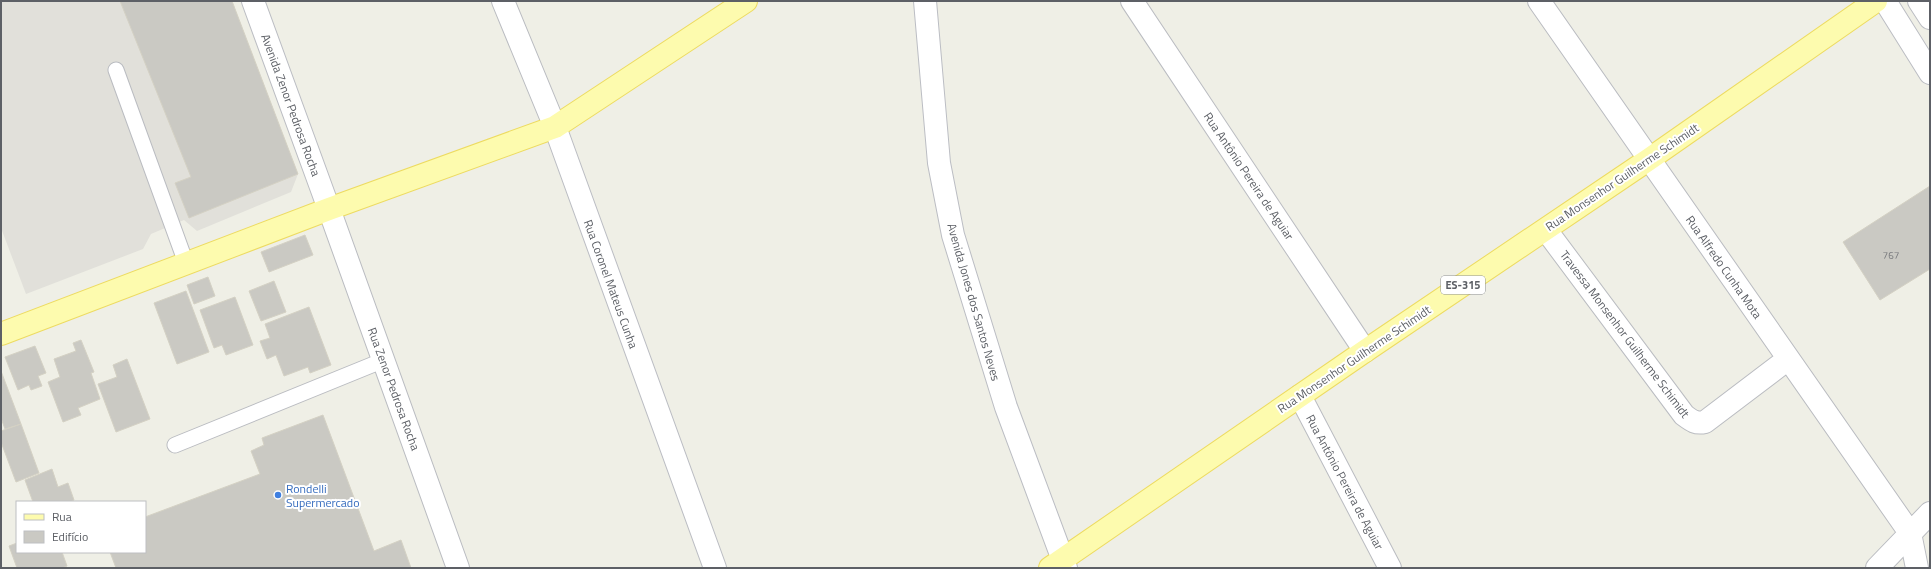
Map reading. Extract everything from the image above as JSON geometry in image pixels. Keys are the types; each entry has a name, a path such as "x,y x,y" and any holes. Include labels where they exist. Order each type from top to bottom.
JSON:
{"main road":[{"path":"1,334 329,209 555,127 746,1"},
{"name":"Rua Monsenhor Guilherme Schimidt","path":"1060,565 1365,351 1546,230 1876,1"}],"street":[{"name":"Avenida Zenor Pedrosa Rocha","path":"253,1 329,209"},
{"name":"Rua Coronel Mateus Cunha","path":"503,1 555,127 715,568"},
{"name":"Avenida Jones dos Santos Neves","path":"925,1 939,163 952,235 1006,407 1060,565"},
{"name":"Rua Antônio Pereira de Aguiar","path":"1132,1 1365,351"},
{"name":"Rua Alfredo Cunha Mota","path":"1539,1 1648,160 1910,533"},
{"path":"1885,1 1930,73"},
{"path":"1919,1 1930,18"},
{"name":"Rua Zenor Pedrosa Rocha","path":"329,209 458,568"},
{"name":"Travessa Monsenhor Guilherme Schimidt","path":"1546,230 1684,415 1692,421 1698,423 1705,422 1788,359"},
{"name":"Rua Antônio Pereira de Aguiar","path":"1300,396 1390,568"},
{"path":"1877,568 1930,513"},
{"path":"1910,533 1917,568"}],"lane":[{"path":"116,70 186,263"},
{"path":"175,445 384,360"}],"shaded area":[{"path":"1,1 232,1 298,174 291,192 197,231 184,220 151,234 143,249 26,294 1,228"}],"building":[{"path":"120,1 232,1 298,174 189,218 175,183 191,177"},
{"path":"1930,186 1930,269 1880,300 1843,242"},
{"path":"305,235 313,255 269,272 261,252"},
{"path":"208,277 215,296 194,304 187,285"},
{"path":"274,281 286,312 261,321 249,291"},
{"path":"186,291 209,352 177,364 154,303"},
{"path":"235,297 253,345 226,355 222,345 214,348 200,310"},
{"path":"309,307 331,365 310,373 308,367 284,376 276,355 267,359 260,341 270,338 265,324"},
{"path":"81,340 94,372 91,373 100,399 78,408 81,415 63,422 48,382 60,377 54,359 76,351 73,343"},
{"path":"35,346 46,373 38,376 42,386 31,390 29,385 18,390 5,357"},
{"path":"127,359 150,419 116,432 98,384 117,377 113,365"},
{"path":"1,371 21,424 5,429 1,418"},
{"name":"Rondelli Supermercado","path":"323,415 374,551 401,540 411,568 116,568 110,553 146,553 146,517 260,474 251,451 264,445 262,438"},
{"path":"21,424 39,473 16,482 1,442 1,431"},
{"path":"52,469 58,487 68,483 74,500 33,501 25,480"},
{"path":"16,543 16,553 62,553 67,566 62,568 17,568 9,546"}],"place":[{"name":"Rondelli Supermercado","path":"278,495"}]}
